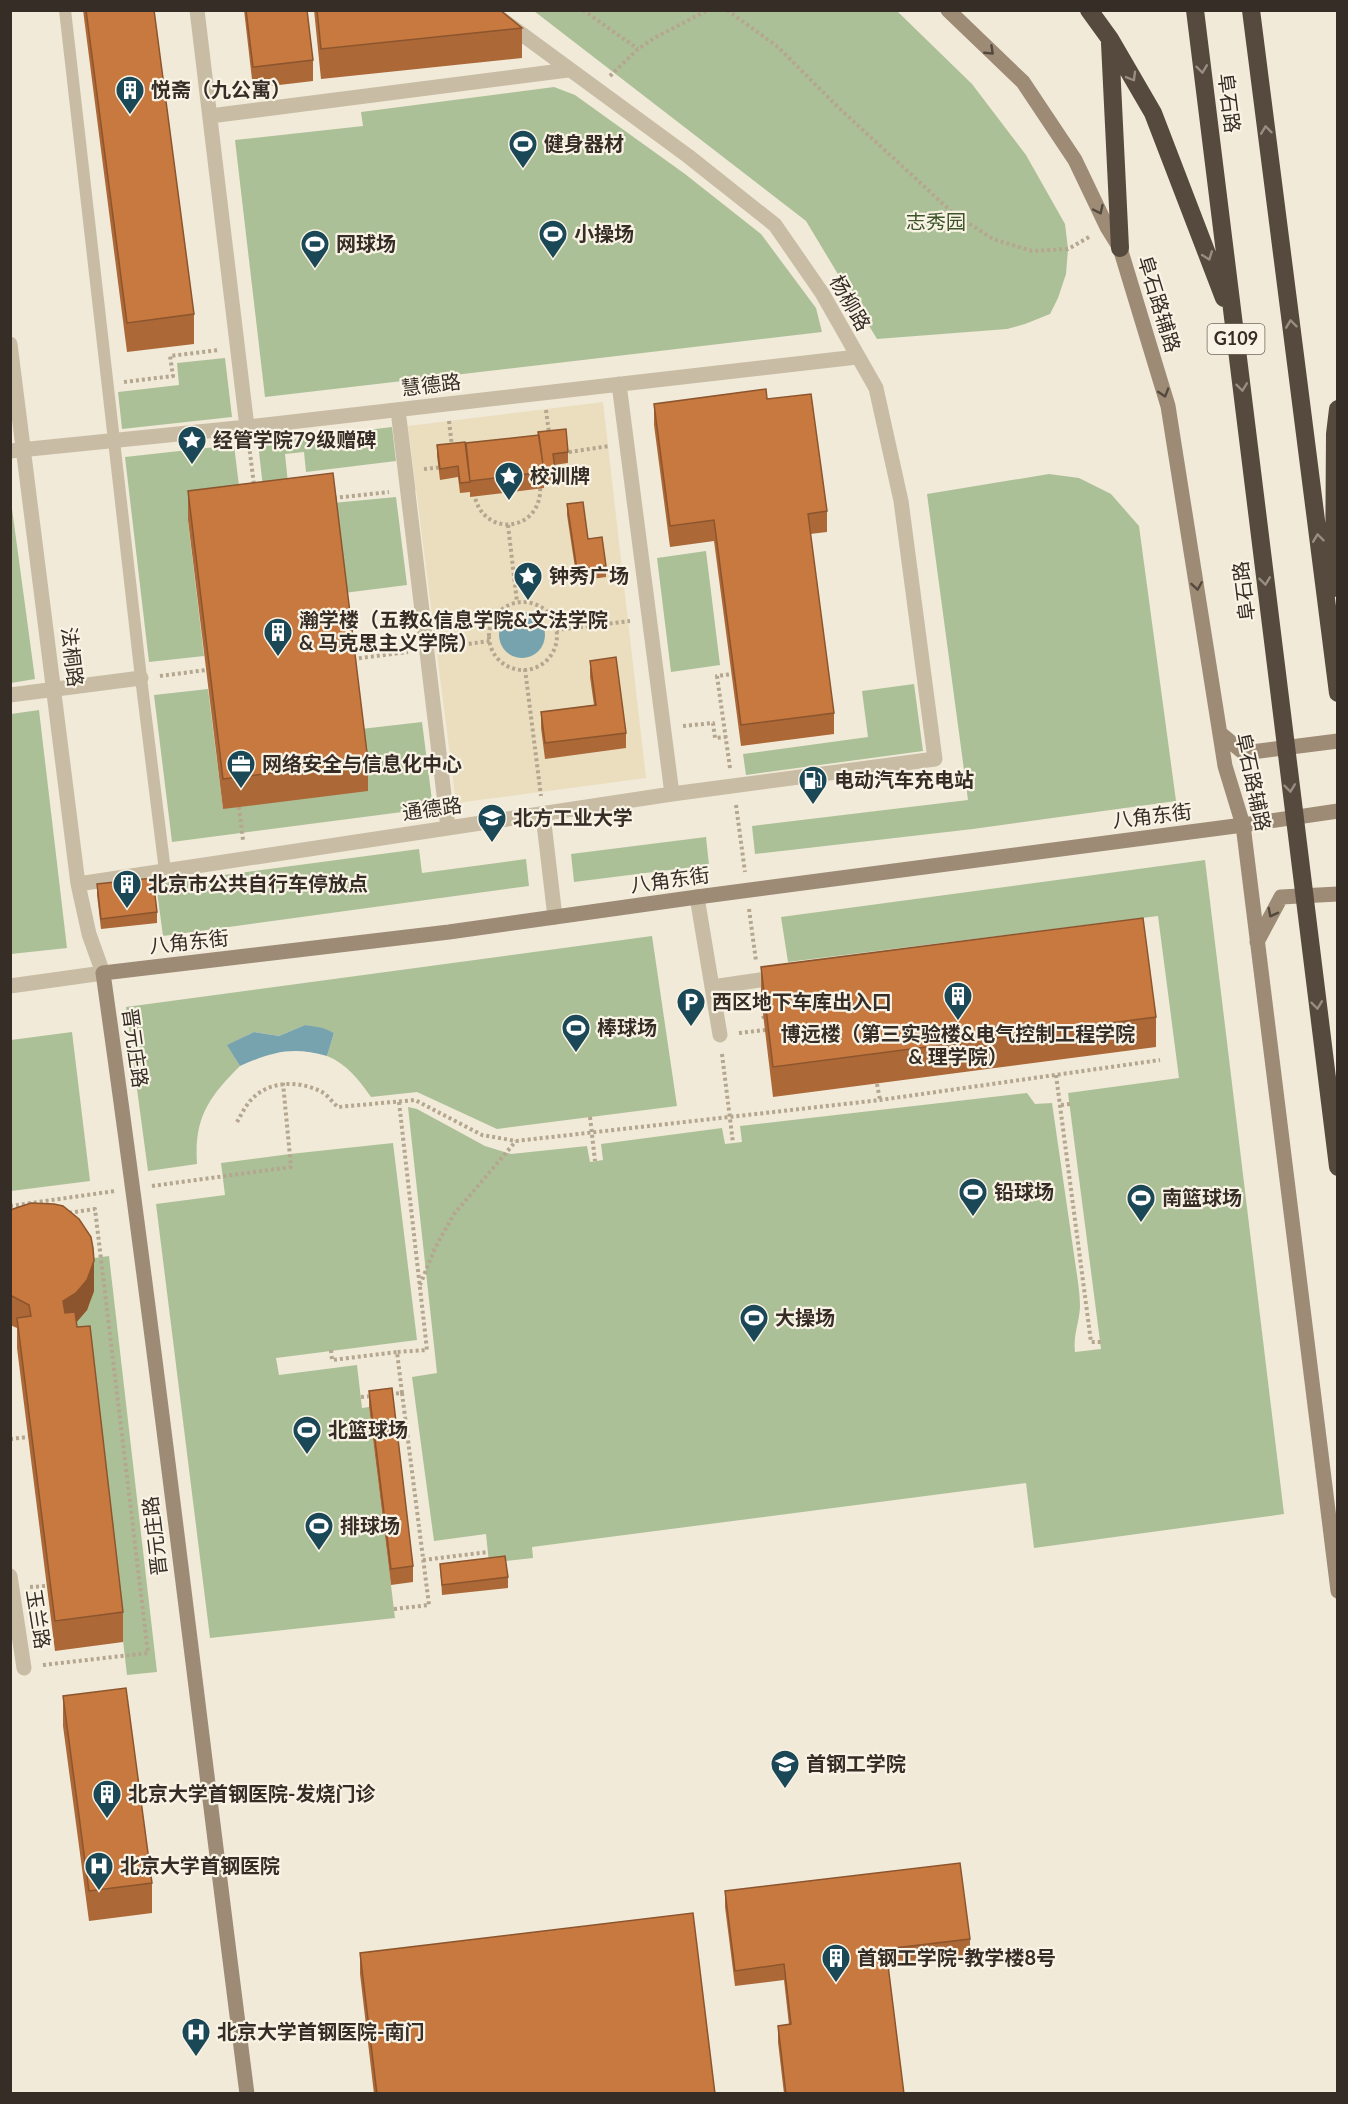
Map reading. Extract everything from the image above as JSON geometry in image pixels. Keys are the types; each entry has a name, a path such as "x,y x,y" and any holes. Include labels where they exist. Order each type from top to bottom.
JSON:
{"highway":[{"path":"1089,10 1110,39 1153,113 1234,323"},
{"name":"阜石路","path":"1195,10 1338,1167"},
{"name":"阜石路","path":"1251,10 1338,693"},
{"path":"1259,70 1260,10"},
{"path":"1110,39 1119,248"},
{"path":"1333,658 1335,434 1338,409"}],"street":[{"path":"197,10 247,427"},
{"name":"杨柳路","path":"489,10 688,156 775,225 822,293 876,388 901,501 935,759"},
{"name":"阜石路辅路","path":"948,10 1023,82 1075,160 1119,248 1168,406 1225,766 1243,825 1338,1591"},
{"path":"210,116 568,70"},
{"name":"法桐路","path":"10,344 17,450 54,689 78,884 89,934 103,973"},
{"name":"慧德路","path":"17,450 247,427 857,357"},
{"path":"619,384 672,794"},
{"path":"398,410 448,828"},
{"path":"398,410 408,490"},
{"path":"10,695 141,678"},
{"path":"1221,734 1244,753 1338,741"},
{"name":"通德路","path":"78,884 672,794 935,759"},
{"name":"八角东街","path":"103,973 231,959 555,917 1338,811"},
{"path":"543,815 555,917"},
{"path":"1257,942 1281,897 1338,894"},
{"path":"697,897 720,1035"},
{"path":"10,986 103,973"},
{"name":"晋元庄路","path":"103,973 136,1204 248,2094"},
{"path":"712,987 791,976"},
{"name":"玉兰路","path":"10,1576 14,1626 24,1668"}],"lane":[{"path":"65,10 165,871"}],"path":[{"path":"583,10 638,49"},
{"path":"596,90 638,49 708,10"},
{"path":"727,10 778,47 839,108 953,213 993,239 1032,251 1068,249 1107,227"},
{"path":"109,384 172,376 170,356 237,348"},
{"path":"544,393 549,434"},
{"path":"447,404 453,455"},
{"path":"247,427 256,494"},
{"path":"562,453 626,443"},
{"path":"405,471 445,466"},
{"path":"474,486 477,507 482,513 496,523 508,525 530,518 540,500 539,478"},
{"path":"326,498 408,490"},
{"path":"508,525 517,602"},
{"path":"517,602 539,606 550,616 556,630 554,648 548,659 537,666 525,669 513,668 502,662 494,652 490,641 490,628 496,616 505,607 517,602"},
{"path":"556,630 649,618"},
{"path":"525,669 543,815"},
{"path":"141,678 206,670"},
{"path":"664,729 713,723 715,738 726,737 717,676 732,674"},
{"path":"239,807 245,858"},
{"path":"733,1143 720,1035 765,1030"},
{"path":"237,1122 250,1100 264,1089 283,1083 322,1092 338,1107 415,1100 482,1135 516,1141 880,1100 1161,1060"},
{"path":"1056,1075 1091,1342 1101,1342"},
{"path":"208,1178 291,1167 283,1083"},
{"path":"877,1084 880,1100"},
{"path":"331,1350 332,1360 427,1350 399,1102"},
{"path":"1061,1105 1070,1104"},
{"path":"590,1117 596,1161"},
{"path":"420,1286 435,1248 454,1214 516,1141"},
{"path":"10,1206 71,1197"},
{"path":"38,1202 39,1210"},
{"path":"24,1668 148,1653 95,1209 62,1214"},
{"path":"1072,1243 1078,1242"},
{"path":"394,1609 429,1605 397,1352"},
{"path":"361,1397 402,1393"},
{"path":"10,1439 28,1437"},
{"path":"423,1560 488,1552"}],"green space":[{"name":"志秀园","path":"534,11 897,11 972,84 1026,155 1065,224 1068,249 1066,274 1050,314 1007,329 877,339 806,221"},
{"path":"554,87 575,95 685,174 761,234 816,308 822,332 265,397 235,140 363,126 361,112"},
{"path":"225,358 232,417 122,429 118,392 179,385 177,363"},
{"path":"392,427 396,461 306,472 304,452 285,454 289,493 264,496 258,443"},
{"path":"234,445 240,494 188,521 204,656 149,662 125,457"},
{"path":"1049,474 1079,478 1111,494 1139,526 1176,801 973,829 755,854 752,826 968,800 927,494"},
{"path":"10,494 35,679 11,683 10,683"},
{"path":"396,497 407,585 344,593 333,503"},
{"path":"706,551 720,665 671,672 657,558"},
{"path":"914,684 923,751 746,775 743,754 868,737 862,691"},
{"path":"208,689 223,809 361,729 422,722 433,808 172,842 154,695"},
{"path":"39,710 67,948 11,954 11,714"},
{"path":"706,837 709,865 574,882 571,854"},
{"path":"419,849 422,873 526,859 529,886 163,936 156,884"},
{"name":"大操场","path":"1205,860 1284,1514 1034,1548 1026,1483 532,1547 533,1558 489,1563 486,1534 434,1541 412,1377 437,1373 408,1107 417,1109 485,1146 511,1154 587,1146 590,1162 603,1160 601,1144 722,1128 725,1144 742,1142 740,1126 1027,1093 1035,1104 1052,1103 1079,1294 1080,1307 1075,1352 1101,1349 1068,1093 1179,1078 1158,916 788,962 781,917"},
{"path":"652,936 677,1106 497,1129 417,1092 371,1097 347,1068 327,1056 334,1033 305,1025 279,1036 254,1032 228,1045 240,1066 219,1088 205,1110 198,1134 197,1164 148,1171 126,1007"},
{"path":"72,1032 90,1181 11,1191 11,1040"},
{"path":"393,1143 417,1340 276,1358 279,1375 357,1365 362,1408 369,1407 395,1618 210,1638 156,1204 225,1195 221,1163"},
{"path":"109,1256 157,1672 127,1675 90,1356 70,1327 90,1304 92,1296 87,1259"}],"shaded area":[{"name":"钟秀广场","path":"603,402 646,778 456,803 408,426"}],"water":[{"path":"527,612 539,618 544,626 544,644 539,652 531,657 517,658 505,652 500,644 499,630 505,618 513,613"},
{"path":"305,1025 323,1028 334,1033 327,1056 303,1051 282,1052 240,1066 227,1045 254,1032 279,1036"}],"building":[{"name":"悦斋（九公寓）","path":"86,10 154,10 194,314 127,323"},
{"path":"246,10 307,10 313,60 253,67"},
{"path":"317,10 500,10 522,28 321,49"},
{"path":"766,389 767,399 811,394 827,511 808,514 834,713 741,725 714,520 670,526 654,404"},
{"path":"566,429 568,452 553,454 555,469 544,471 538,432"},
{"path":"539,435 544,472 470,481 466,443"},
{"path":"465,442 470,482 460,483 458,466 440,469 437,445"},
{"name":"瀚学楼（五教&信息学院&文法学院 & 马克思主义学院）","path":"333,473 368,761 223,779 188,491"},
{"path":"583,502 588,539 602,537 606,566 577,570 567,504"},
{"path":"616,657 626,733 545,743 541,712 596,705 590,661"},
{"name":"北京市公共自行车停放点","path":"153,878 157,912 101,919 97,884"},
{"name":"博远楼（第三实验楼&电气控制工程学院 & 理学院）","path":"1143,918 1156,1017 773,1067 761,967"},
{"path":"31,1203 63,1206 79,1219 91,1237 94,1261 87,1280 76,1293 63,1301 65,1313 75,1312 77,1327 90,1326 123,1612 55,1621 17,1318 31,1316 29,1305 10,1295 10,1211"},
{"path":"392,1388 413,1566 391,1569 369,1391"},
{"path":"505,1556 508,1577 442,1585 440,1564"},
{"name":"北京大学首钢医院-发烧门诊","path":"126,1688 152,1883 89,1891 63,1696"},
{"name":"首钢工学院-教学楼8号","path":"960,1863 970,1939 886,1949 904,2094 786,2094 778,2026 791,2024 784,1964 735,1971 725,1891"},
{"path":"693,1913 715,2094 377,2094 360,1953"}],"place":[{"name":"悦斋（九公寓）","path":"130,116"},
{"name":"健身器材","path":"523,170"},
{"name":"小操场","path":"553,260"},
{"name":"网球场","path":"315,270"},
{"name":"经管学院79级赠碑","path":"192,466"},
{"name":"校训牌","path":"509,502"},
{"name":"钟秀广场","path":"528,602"},
{"name":"瀚学楼（五教&信息学院&文法学院 & 马克思主义学院）","path":"278,658"},
{"name":"网络安全与信息化中心","path":"241,790"},
{"name":"电动汽车充电站","path":"813,806"},
{"name":"北方工业大学","path":"492,844"},
{"name":"北京市公共自行车停放点","path":"127,910"},
{"name":"博远楼（第三实验楼&电气控制工程学院 & 理学院）","path":"958,1022"},
{"name":"西区地下车库出入口","path":"691,1028"},
{"name":"棒球场","path":"576,1054"},
{"name":"铅球场","path":"973,1218"},
{"name":"南篮球场","path":"1141,1224"},
{"name":"大操场","path":"754,1344"},
{"name":"北篮球场","path":"307,1456"},
{"name":"排球场","path":"319,1552"},
{"name":"首钢工学院","path":"785,1790"},
{"name":"北京大学首钢医院-发烧门诊","path":"107,1820"},
{"name":"北京大学首钢医院","path":"99,1892"},
{"name":"首钢工学院-教学楼8号","path":"836,1984"},
{"name":"北京大学首钢医院-南门","path":"196,2058"}]}
